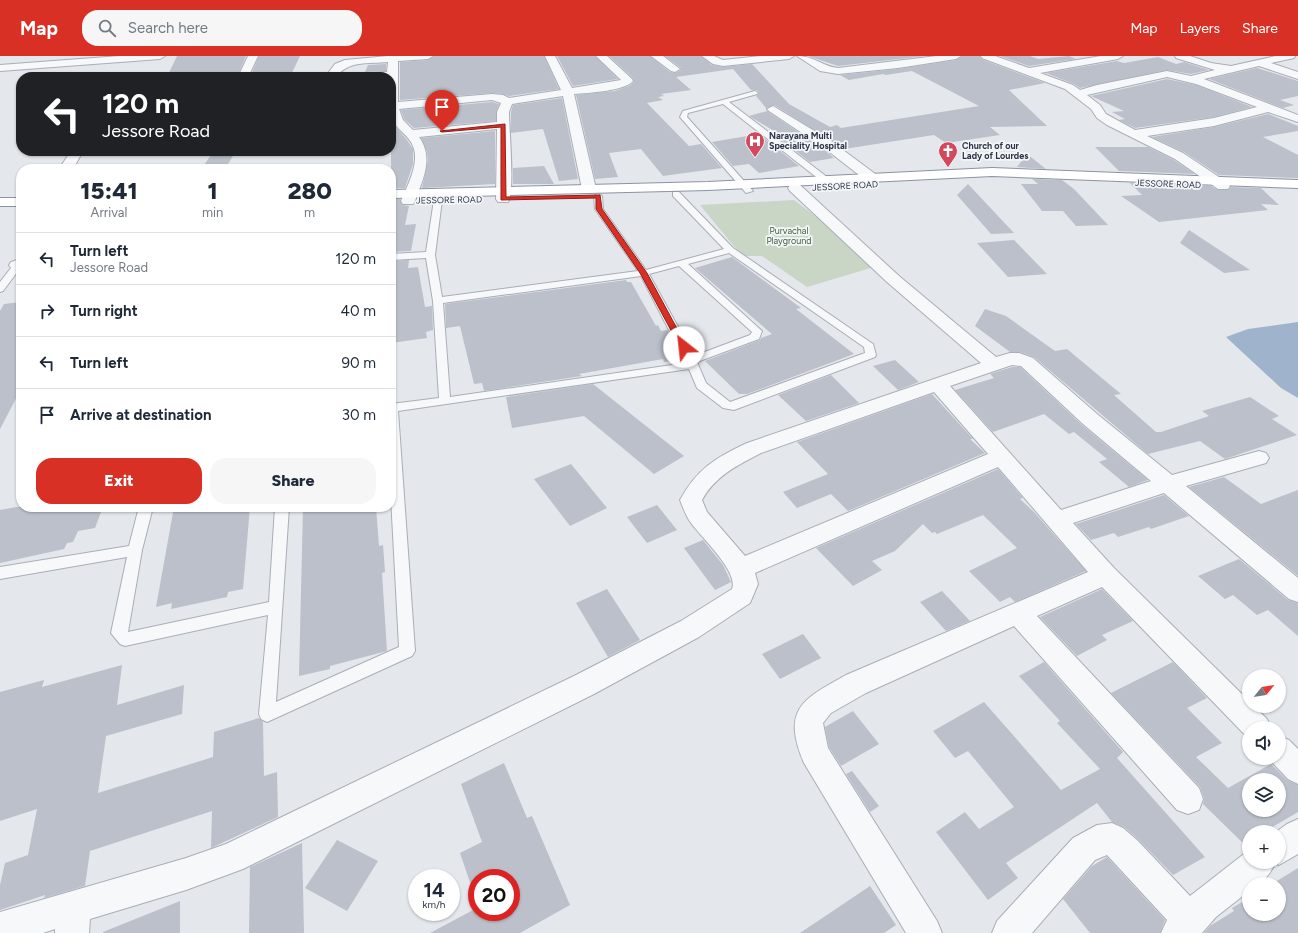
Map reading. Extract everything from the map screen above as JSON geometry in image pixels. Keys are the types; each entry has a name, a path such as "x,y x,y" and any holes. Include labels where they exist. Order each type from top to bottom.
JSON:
{"highway":[{"path":"594,193 746,188 992,172 1219,183 1298,184"},
{"name":"JESSORE ROAD","path":"396,200 409,197 438,200 503,194 676,194 746,188 795,188 1037,179 1219,183 1298,189"},
{"path":"396,195 409,197 503,194"},
{"path":"0,202 16,202"},
{"path":"0,212 16,211"}],"street":[{"path":"0,67 153,56"},
{"path":"245,72 253,56"},
{"path":"335,72 342,64 393,58 428,56"},
{"path":"550,56 568,92 594,193"},
{"path":"396,114 492,97 499,97 507,102 617,85 628,81 601,56"},
{"path":"656,56 675,69"},
{"path":"707,56 717,62 724,63 754,58 789,56"},
{"path":"802,56 824,70 854,70 956,56"},
{"path":"986,56 1062,84 1096,107 1101,116 1106,120 1179,156 1219,183"},
{"path":"1029,71 1118,56"},
{"path":"1180,56 1209,66 1231,69"},
{"path":"1195,81 1192,79 1195,77 1262,60 1290,56"},
{"path":"0,67 8,58"},
{"path":"393,58 393,72"},
{"path":"836,60 854,70"},
{"path":"1262,60 1298,76"},
{"path":"1078,94 1097,88 1167,74 1195,81 1298,119"},
{"path":"503,194 503,112 507,102"},
{"path":"1133,134 1214,122 1298,106"},
{"path":"773,109 827,144 873,179"},
{"path":"396,116 411,134 421,152 421,161 409,197"},
{"path":"411,134 504,125"},
{"path":"795,188 893,279 993,364"},
{"path":"0,929 73,920 186,874 232,858 584,685 690,630 741,596 746,584 741,568 698,516 691,500 699,484 723,463 754,448 1010,359 1019,359 1027,362 1090,419 1298,592"},
{"path":"937,384 1105,575 1250,721"},
{"path":"741,568 1001,457"},
{"path":"1056,520 1167,484 1259,458"},
{"path":"925,933 814,753 808,720 821,704 856,684 1105,575"},
{"path":"1018,613 1188,799"},
{"path":"1286,757 1298,769"},
{"path":"1286,844 1298,835"},
{"path":"1009,933 1084,850 1097,841 1112,839 1127,852 1184,927 1209,901 1251,869"}],"lane":[{"path":"746,188 683,117 685,112 756,93"},
{"path":"724,101 828,182"},
{"path":"594,193 599,209 644,273 692,363 701,385 727,405 734,406 871,355 869,346 730,250 676,194"},
{"path":"438,200 430,255 438,300 446,401"},
{"path":"438,300 644,273 730,250"},
{"path":"396,257 430,255"},
{"path":"396,407 692,363 755,338 757,331 681,263"},
{"path":"0,289 16,269"},
{"path":"282,512 276,607 267,714 406,651 396,477"},
{"path":"145,512 135,550 119,633 125,640 276,607"},
{"path":"0,573 135,550"}],"green space":[{"name":"Purvachal Playground","path":"794,200 838,233 874,267 807,287 762,256 742,256 700,205"}],"water":[{"path":"1298,322 1298,398 1281,388 1226,337 1248,329"}],"building":[{"path":"177,56 246,56 239,72 169,72"},
{"path":"259,56 300,56 292,72 252,72"},
{"path":"434,56 544,56 559,89 509,96 492,93 400,100 400,62 428,60"},
{"path":"557,56 595,56 618,79 573,86"},
{"path":"609,56 650,56 670,72 675,73 681,70 681,68 665,56 701,56 712,65 723,67 752,64 789,104 830,127 837,125 841,128 979,106 912,71 849,80 840,75 898,69 956,60 962,56 980,56 981,59 1045,83 1009,90 1047,126 990,127 1000,135 946,143 934,135 844,149 774,105 766,108 756,96 759,92 756,90 751,90 733,69 676,77 691,90 661,94 664,96 658,97 663,100 647,103 689,146 701,144 722,168 663,176 641,149 609,153 618,177 595,179 576,95 615,91 629,86 634,82 633,78"},
{"path":"808,56 925,56 838,66"},
{"path":"1000,56 1030,56 1038,59 1069,56 1076,59 1029,66"},
{"path":"1158,57 1176,64 1184,62 1209,70 1191,74 1167,70 1080,88 1074,84 1046,73 1117,61 1124,63"},
{"path":"386,64 386,71 365,72 368,65"},
{"path":"1257,68 1298,81 1298,96 1280,100 1294,105 1283,108 1209,79"},
{"path":"1167,79 1196,85 1252,107 1214,117 1135,128 1119,120 1125,119 1112,112 1124,111 1091,96"},
{"path":"562,98 578,179 559,181 543,129 511,133 511,112 513,105"},
{"path":"492,102 499,104 496,112 496,121 414,128 404,119 401,110"},
{"path":"767,111 822,148 834,158 810,162 771,132 774,131 749,116"},
{"path":"1268,114 1298,126 1298,131 1263,137 1298,155 1298,178 1219,175 1184,152 1152,137 1214,127"},
{"path":"396,127 413,149 413,164 405,188 396,188 396,164 391,164 391,156 396,156"},
{"path":"495,131 495,184 422,188 428,161 427,152 421,138"},
{"path":"759,134 799,166 759,173 749,164 733,166 712,142"},
{"path":"1095,147 1148,147 1174,160 1195,174 1119,171"},
{"path":"1027,154 1046,169 1017,167"},
{"path":"210,156 233,156 228,164 205,164"},
{"path":"544,166 554,184 513,184 513,168"},
{"path":"1032,179 1062,180 1074,189 1108,225 1076,226 1063,211 1042,211 1021,184 1038,184"},
{"path":"1130,183 1211,186 1218,190 1228,190 1231,187 1261,188 1279,205 1261,204 1268,210 1159,222 1121,196 1142,195"},
{"path":"968,184 1014,233 991,234 957,195"},
{"path":"396,199 400,199 402,205 409,206 405,225 416,224 411,251 396,252"},
{"path":"1189,230 1250,270 1224,273 1180,243"},
{"path":"1014,240 1047,274 1008,277 977,243"},
{"path":"732,257 801,308 796,309 854,354 747,394 739,394 705,361 772,334 695,268"},
{"path":"409,260 408,268 418,267 425,307 432,306 433,330 426,332 427,338 396,342 396,261"},
{"path":"626,280 627,282 631,282 656,326 658,325 661,331 667,330 682,359 664,362 663,359 579,374 582,376 484,391 482,383 474,384 460,326 446,328 445,304"},
{"path":"16,303 16,399 0,429 0,311 4,304"},
{"path":"985,309 1006,316 1055,351 1067,349 1121,394 1114,395 1156,432 1161,432 1209,416 1202,411 1250,397 1279,416 1272,419 1297,435 1225,459 1200,441 1148,454 1034,357 1020,352 1010,352 975,326"},
{"path":"895,360 919,382 898,390 873,366"},
{"path":"1012,367 1020,367 1082,425 1148,480 1129,487 1099,462 1107,459 1074,432 1069,434 1044,414 993,432 955,390 994,378 990,374"},
{"path":"831,375 859,403 806,421 778,395"},
{"path":"593,384 684,456 654,474 584,416 512,428 506,397"},
{"path":"932,394 973,439 970,439 985,453 848,511 831,494 797,508 783,492 828,474 797,442"},
{"path":"571,464 607,508 570,526 534,479"},
{"path":"998,469 1023,498 1020,499 1034,512 1086,571 1015,602 1010,597 1000,602 969,571 1017,548 983,515 937,534 935,532 932,533 923,524 895,551 872,561 882,570 853,586 816,548"},
{"path":"1224,477 1261,504 1298,490 1298,576 1189,487"},
{"path":"1164,495 1189,516 1151,529 1149,527 1118,537 1114,533 1091,540 1076,524"},
{"path":"657,505 677,530 647,543 627,517"},
{"path":"16,507 16,512 101,512 95,528 78,531 73,542 67,543 64,549 0,563 0,510"},
{"path":"173,512 250,512 243,589 228,592 227,597 171,609 172,603 156,607"},
{"path":"303,512 376,512 379,546 383,545 385,572 382,573 387,651 330,666 330,669 299,676"},
{"path":"703,540 723,565 731,582 715,590 684,548"},
{"path":"1239,559 1288,600 1298,603 1298,636 1268,610 1257,615 1233,595 1225,599 1198,576"},
{"path":"607,589 640,640 608,657 576,603"},
{"path":"1102,589 1133,621 1102,635 1107,640 1077,656 1040,617"},
{"path":"942,591 970,621 946,631 920,602"},
{"path":"803,634 821,658 780,679 762,654"},
{"path":"1044,662 1123,752 1117,758 1205,857 1173,875 1139,840 1124,827 1112,822 1097,803 1006,863 1018,878 988,900 936,832 965,812 979,829 1014,807 968,751 955,758 933,731 984,702 1061,790 1100,769 1057,723 1060,721 1019,676"},
{"path":"1173,662 1207,698 1187,708 1222,743 1196,757 1228,788 1242,780 1242,817 1286,817 1286,779 1298,785 1298,812 1276,825 1242,825 1242,842 1203,804 1204,798 1200,787 1111,693"},
{"path":"122,665 117,705 184,685 182,714 106,736 98,793 213,757 214,732 259,718 263,722 264,776 277,772 278,817 211,848 212,811 90,851 85,886 44,898 45,895 0,910 0,885 5,863 28,855 37,809 0,821 0,692 44,680 42,687"},
{"path":"853,711 879,744 841,766 829,747 825,727"},
{"path":"504,763 527,818 532,816 570,905 520,933 430,933 453,921 460,921 460,917 468,913 468,921 520,921 520,869 468,869 468,877 460,853 482,842 461,784"},
{"path":"1269,765 1272,765 1280,773 1255,773"},
{"path":"852,771 879,806 870,812 846,774"},
{"path":"337,840 378,861 347,911 305,888"},
{"path":"302,843 304,933 249,933 250,867"},
{"path":"1107,857 1165,920 1160,933 1090,933 1063,899 1092,866"},
{"path":"1298,868 1298,933 1204,933 1210,926 1234,911 1232,908 1242,902 1242,921 1286,921 1286,877 1283,877"},
{"path":"870,886 896,925 884,933 800,933"},
{"path":"180,901 180,933 103,933 103,932"}],"place":[{"name":"Narayana Multi Speciality Hospital","path":"755,158"},
{"name":"Church of our Lady of Lourdes","path":"948,168"}],"route":[{"path":"442,131 504,125 503,198 598,196 599,209 644,273 684,347"}]}
